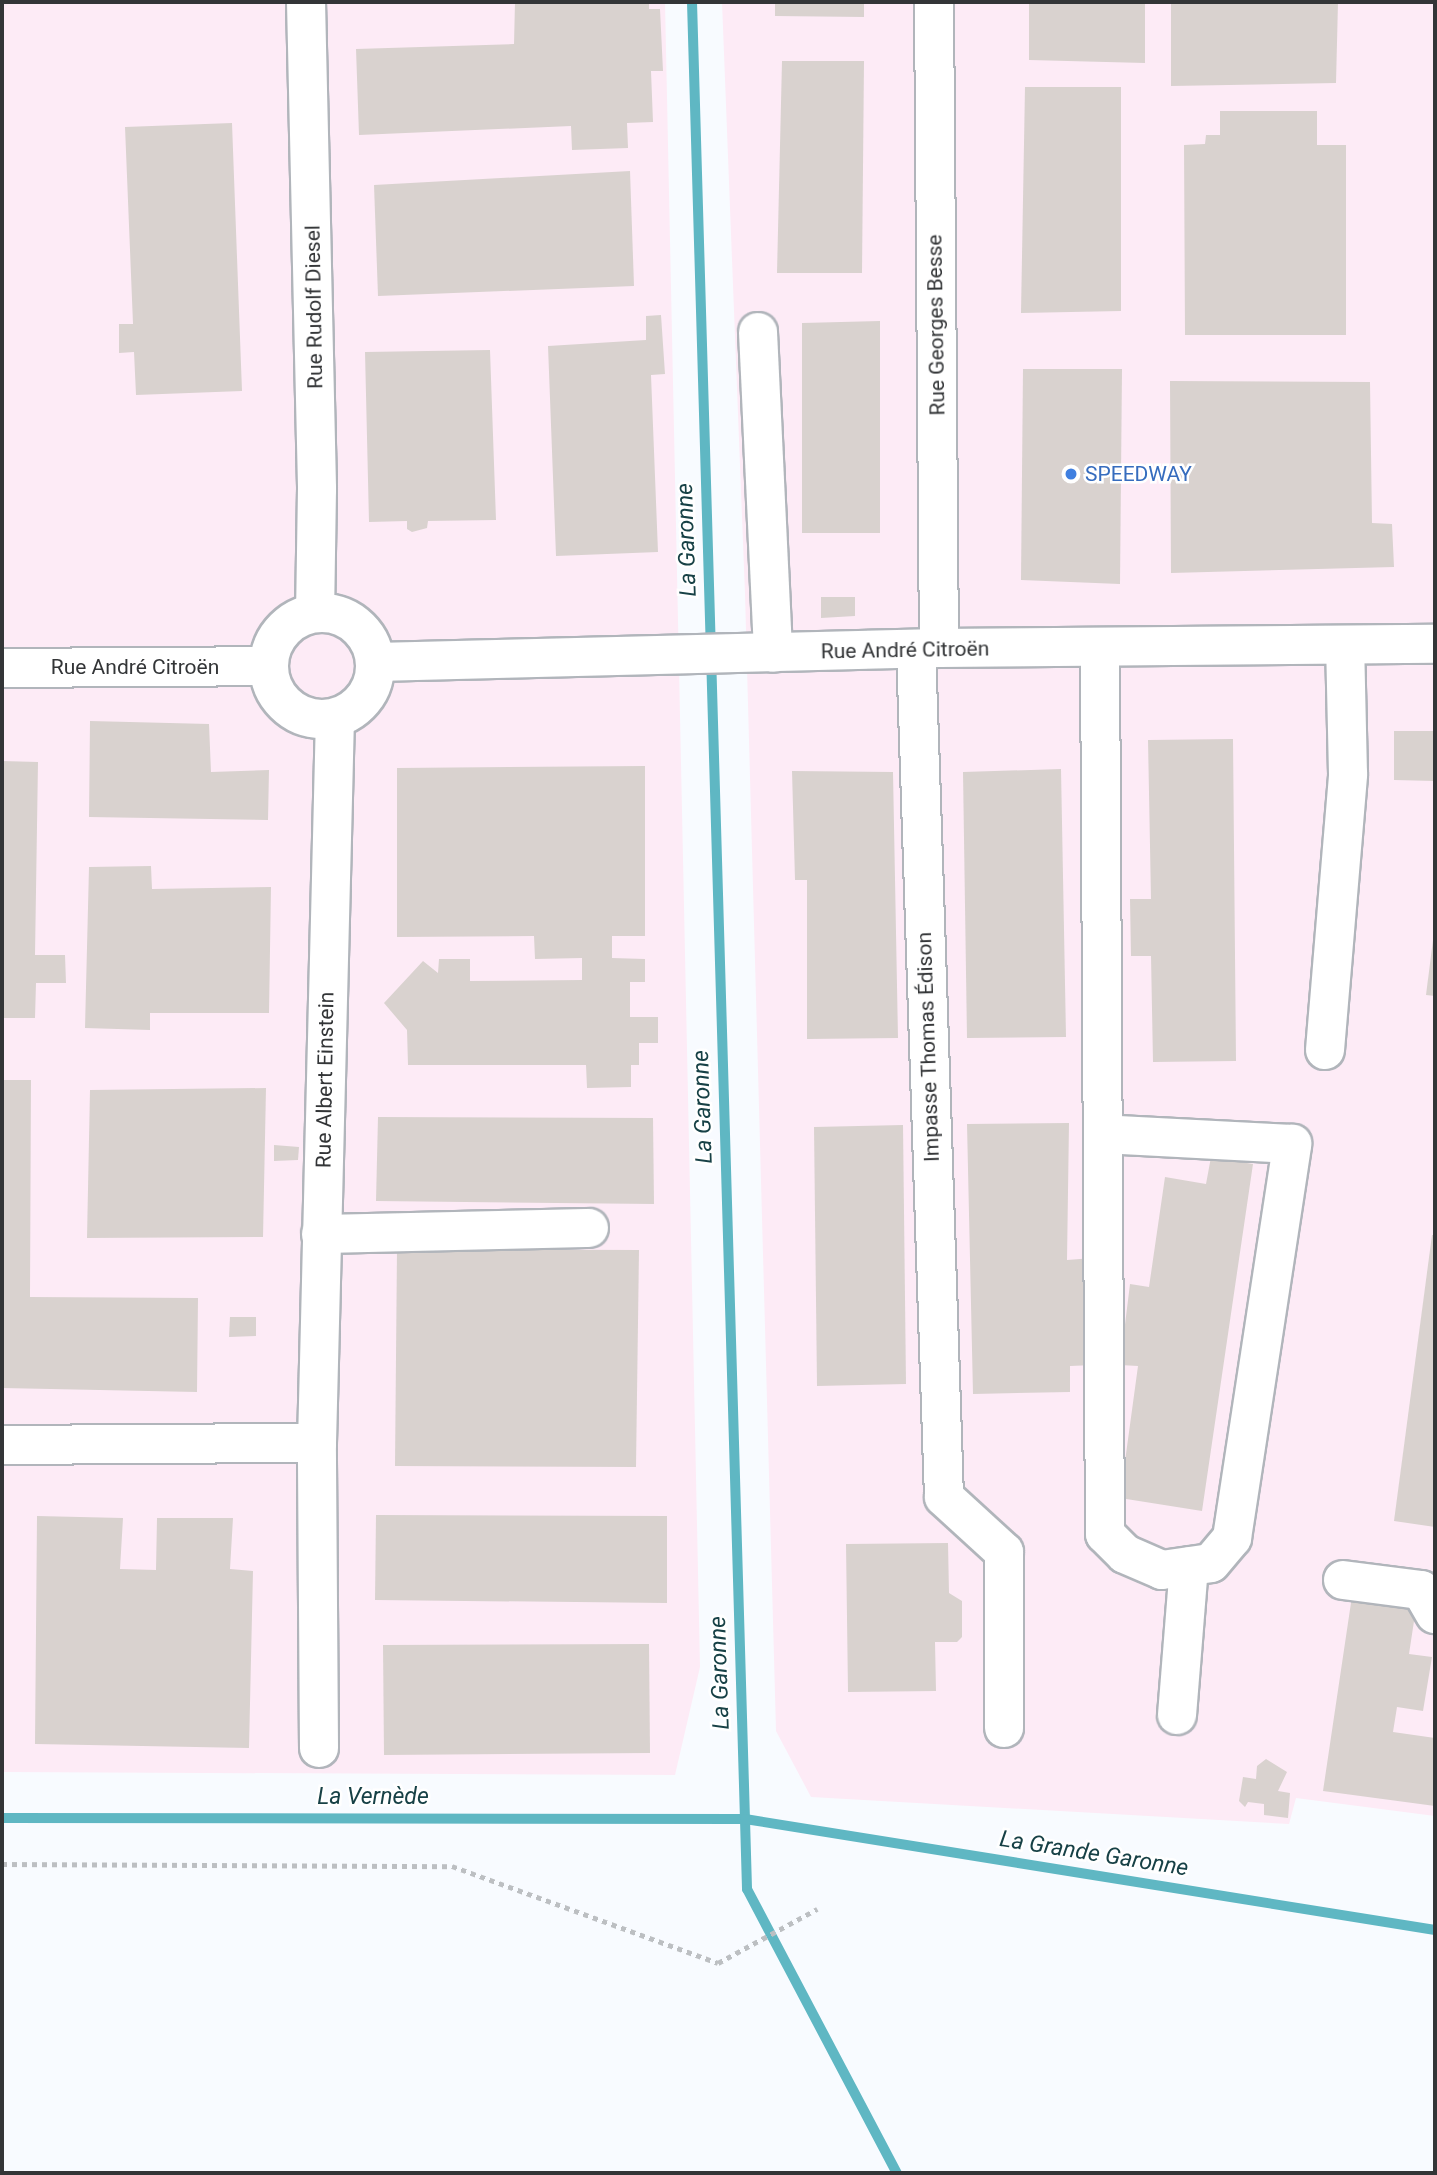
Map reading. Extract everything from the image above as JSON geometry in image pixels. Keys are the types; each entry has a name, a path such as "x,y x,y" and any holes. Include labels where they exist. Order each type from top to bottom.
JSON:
{"street":[{"name":"Rue Rudolf Diesel","path":"306,2 317,489 315,613"},
{"name":"Rue Georges Besse","path":"928,649 934,2"},
{"path":"757,653 758,332"},
{"path":"315,613 357,625 369,639 376,662 373,680 362,701 335,718 303,716 287,706 271,680 269,666 284,629 315,613"},
{"name":"Rue André Citroën","path":"376,662 928,649 1100,650 1435,644"},
{"path":"1325,1050 1348,774 1345,646"},
{"name":"Impasse Thomas Édison","path":"928,649 939,1445 944,1497 1004,1552 1004,1728"},
{"path":"1100,650 1102,1134 1105,1534 1125,1554 1162,1570 1211,1563 1232,1538 1292,1144 1102,1134"},
{"name":"Rue André Citroën","path":"2,668 269,666"},
{"name":"Rue Albert Einstein","path":"319,1748 317,1443 335,718"},
{"path":"321,1234 589,1228"},
{"path":"2,1445 317,1443"},
{"path":"1177,1715 1189,1566"},
{"path":"1343,1580 1421,1590 1435,1614"}],"path":[{"path":"2,1864 452,1866 719,1963 817,1909"}],"shaded area":[{"path":"2,2 665,2 700,1667 675,1775 2,1772"},
{"path":"722,2 1435,2 1435,1816 1296,1798 1289,1824 811,1797 776,1731 745,594"}],"building":[{"path":"515,2 649,2 649,9 660,9 663,71 651,71 653,122 627,123 628,148 572,150 571,126 359,135 356,49 514,44"},
{"path":"775,2 864,2 864,17 775,16"},
{"path":"1029,2 1145,2 1145,63 1029,60"},
{"path":"1171,2 1338,2 1336,83 1171,86"},
{"path":"782,61 864,61 862,273 777,273"},
{"path":"1025,87 1121,87 1121,311 1021,313"},
{"path":"1220,111 1317,111 1317,145 1346,145 1346,335 1185,335 1184,145 1205,144 1206,135 1220,135"},
{"path":"232,123 242,391 136,395 134,352 119,353 119,324 133,324 125,127"},
{"path":"630,171 634,286 378,296 374,185"},
{"path":"661,315 665,374 651,375 658,552 556,556 548,346 646,340 646,316"},
{"path":"880,321 880,533 802,533 802,323"},
{"path":"490,350 496,520 428,521 427,528 412,532 407,529 407,521 369,522 365,352"},
{"name":"SPEEDWAY","path":"1023,369 1122,369 1120,584 1021,580"},
{"path":"1170,381 1370,382 1372,523 1392,524 1394,567 1171,573"},
{"path":"821,597 855,597 855,616 821,618"},
{"path":"90,721 209,724 211,772 269,770 268,820 89,817"},
{"path":"1394,731 1435,731 1435,781 1394,780"},
{"path":"1233,739 1236,1061 1153,1062 1151,956 1131,956 1130,899 1151,899 1148,740"},
{"path":"2,761 38,762 35,955 65,955 66,983 36,983 35,1018 2,1018"},
{"path":"645,766 645,936 612,936 612,958 645,959 645,982 630,982 630,1017 658,1017 658,1043 639,1043 639,1065 631,1065 631,1087 587,1088 586,1065 408,1065 407,1030 384,1003 423,961 438,973 439,959 470,959 470,981 582,980 582,958 535,959 534,936 397,937 397,768"},
{"path":"1061,769 1066,1037 967,1038 963,772"},
{"path":"792,771 893,772 898,1038 807,1039 807,880 795,880"},
{"path":"151,866 152,889 271,887 269,1013 150,1013 150,1030 85,1028 89,867"},
{"path":"1435,932 1435,996 1426,995"},
{"path":"2,1080 31,1080 30,1297 198,1298 197,1392 2,1388"},
{"path":"266,1088 263,1237 87,1238 90,1090"},
{"path":"378,1117 653,1118 654,1204 376,1201"},
{"path":"1069,1123 1067,1260 1093,1258 1094,1365 1070,1366 1070,1392 973,1394 967,1124"},
{"path":"903,1125 906,1384 817,1386 814,1127"},
{"path":"274,1145 299,1147 298,1160 274,1161"},
{"path":"1211,1157 1253,1164 1202,1511 1120,1498 1138,1366 1120,1365 1130,1284 1149,1287 1165,1177 1206,1184"},
{"path":"1432,1235 1435,1235 1435,1527 1394,1521"},
{"path":"397,1249 639,1250 636,1467 395,1466"},
{"path":"230,1317 256,1317 256,1336 229,1337"},
{"path":"376,1515 667,1516 667,1603 375,1600"},
{"path":"37,1516 123,1518 120,1569 156,1570 157,1518 233,1518 230,1569 253,1571 249,1748 35,1744"},
{"path":"948,1543 949,1593 962,1601 962,1637 957,1642 935,1642 936,1691 848,1692 846,1544"},
{"path":"1352,1596 1416,1608 1409,1654 1432,1657 1423,1711 1397,1707 1393,1732 1435,1738 1435,1806 1323,1791"},
{"path":"649,1644 650,1753 384,1755 383,1645"},
{"path":"1266,1759 1287,1772 1278,1791 1290,1793 1288,1818 1264,1815 1264,1804 1248,1802 1245,1807 1239,1801 1243,1777 1256,1779 1257,1766"}],"waterway":[{"name":"La Garonne","path":"692,2 747,1889 897,2173"},
{"name":"La Vernède","path":"2,1818 745,1819 1435,1930"}],"place":[{"name":"SPEEDWAY","path":"1071,474"}],"water label":[{"name":"La Grande Garonne","path":"1094,1854"}]}
